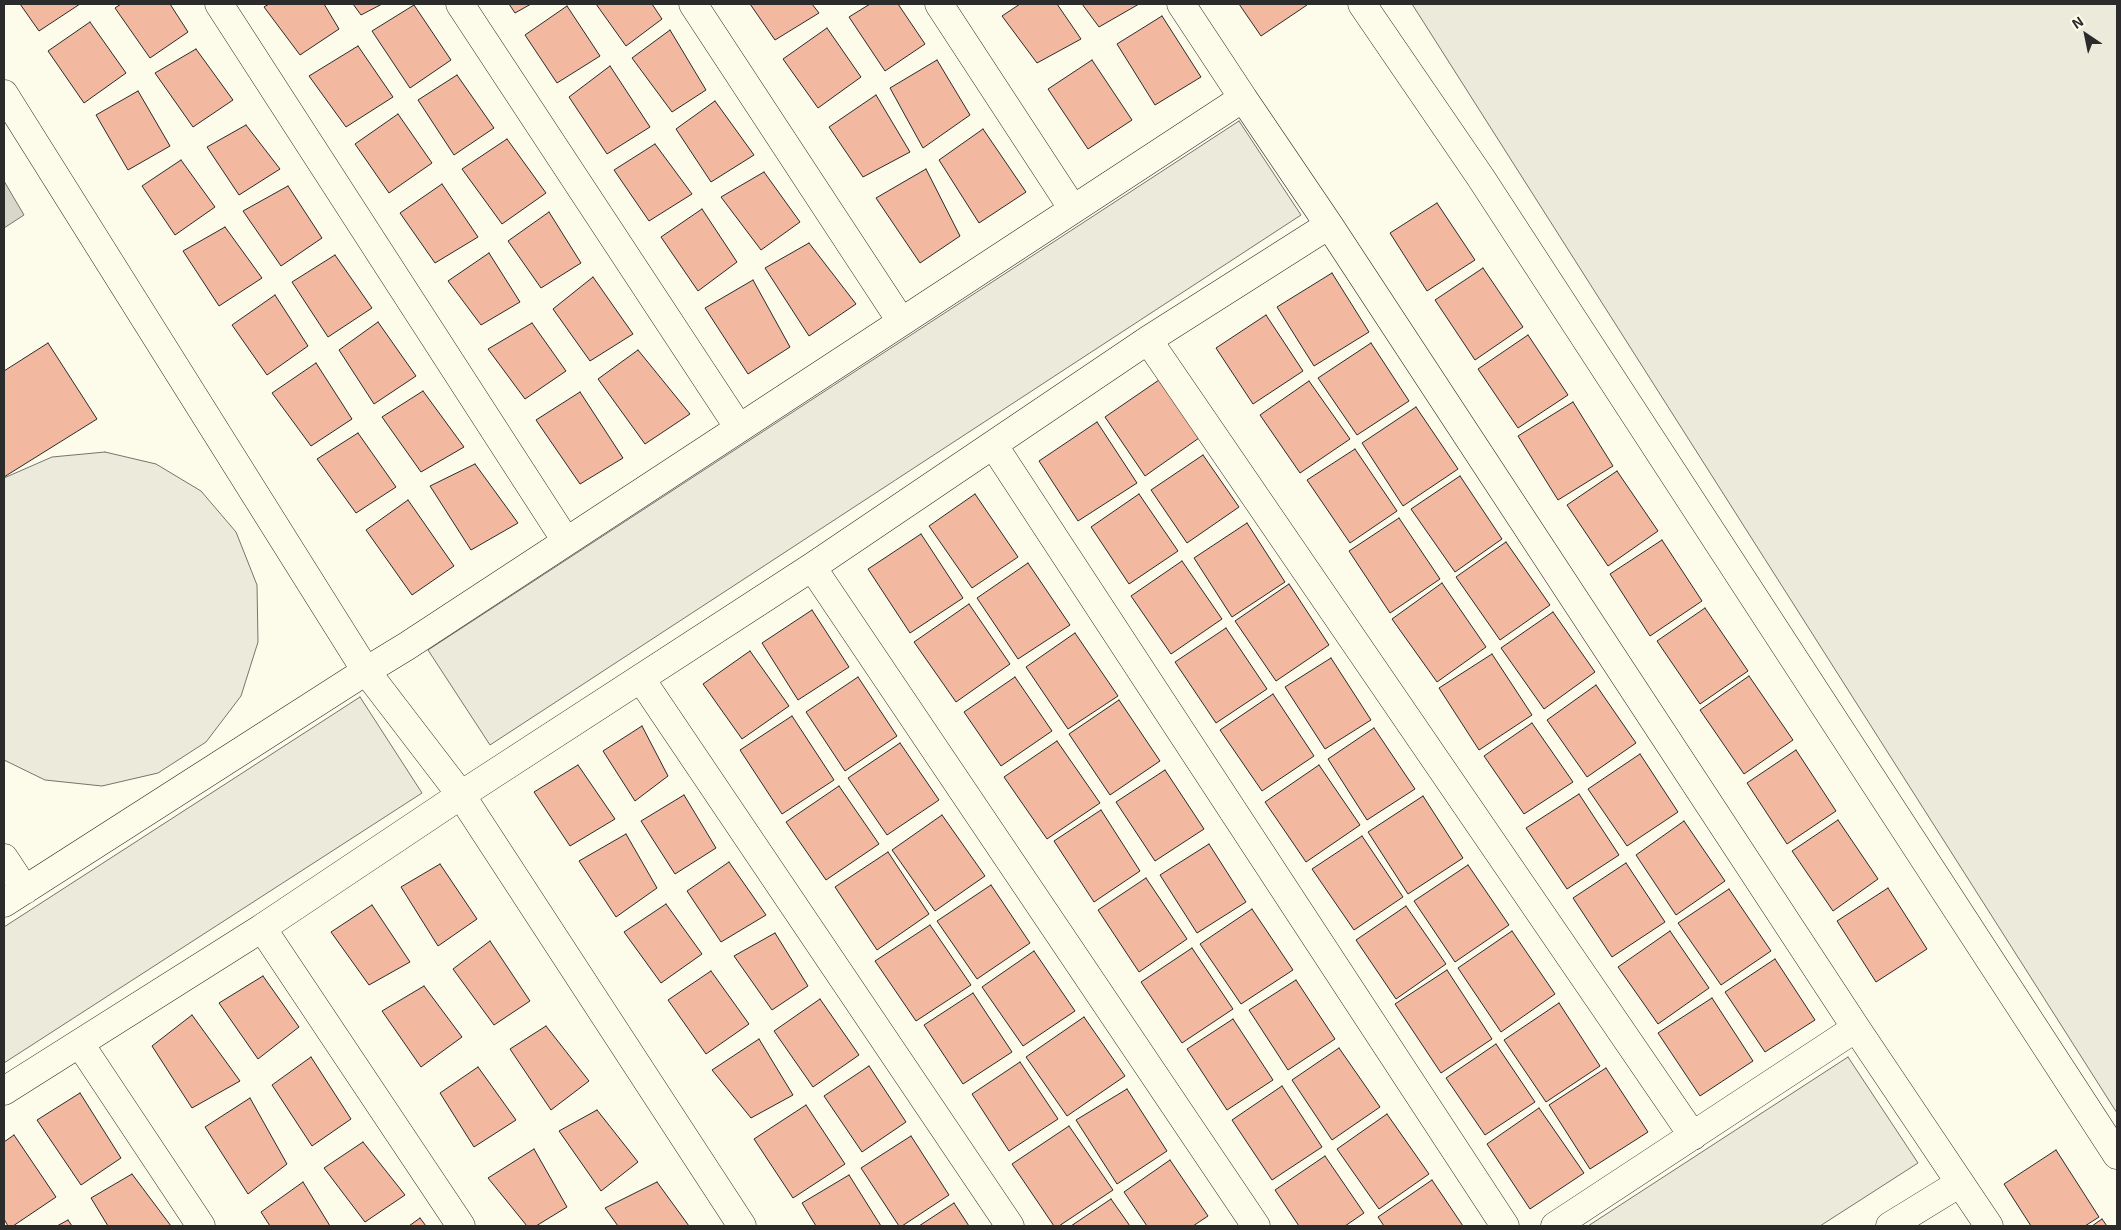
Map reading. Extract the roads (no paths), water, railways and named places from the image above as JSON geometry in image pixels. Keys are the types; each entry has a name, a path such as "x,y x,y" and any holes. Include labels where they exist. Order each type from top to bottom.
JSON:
{"street":[{"path":"219,4 566,541"},
{"path":"460,4 739,428"},
{"path":"693,4 901,322"},
{"path":"940,4 1073,209"},
{"path":"1181,4 1329,225 1856,1028 1989,1226"},
{"path":"1362,4 1481,178 2117,1155"},
{"path":"4,94 366,671 461,795 742,1226"},
{"path":"4,858 14,896 366,671 1243,98"},
{"path":"4,1091 262,928 461,795 812,567 994,446 1148,340 1329,225"},
{"path":"1148,340 1693,1136"},
{"path":"994,446 1505,1226"},
{"path":"812,567 1256,1226"},
{"path":"641,679 1010,1226"},
{"path":"262,928 461,1226"},
{"path":"1555,1226 1856,1028"},
{"path":"80,1044 201,1226"},
{"path":"1890,1226 1960,1183"}]}
